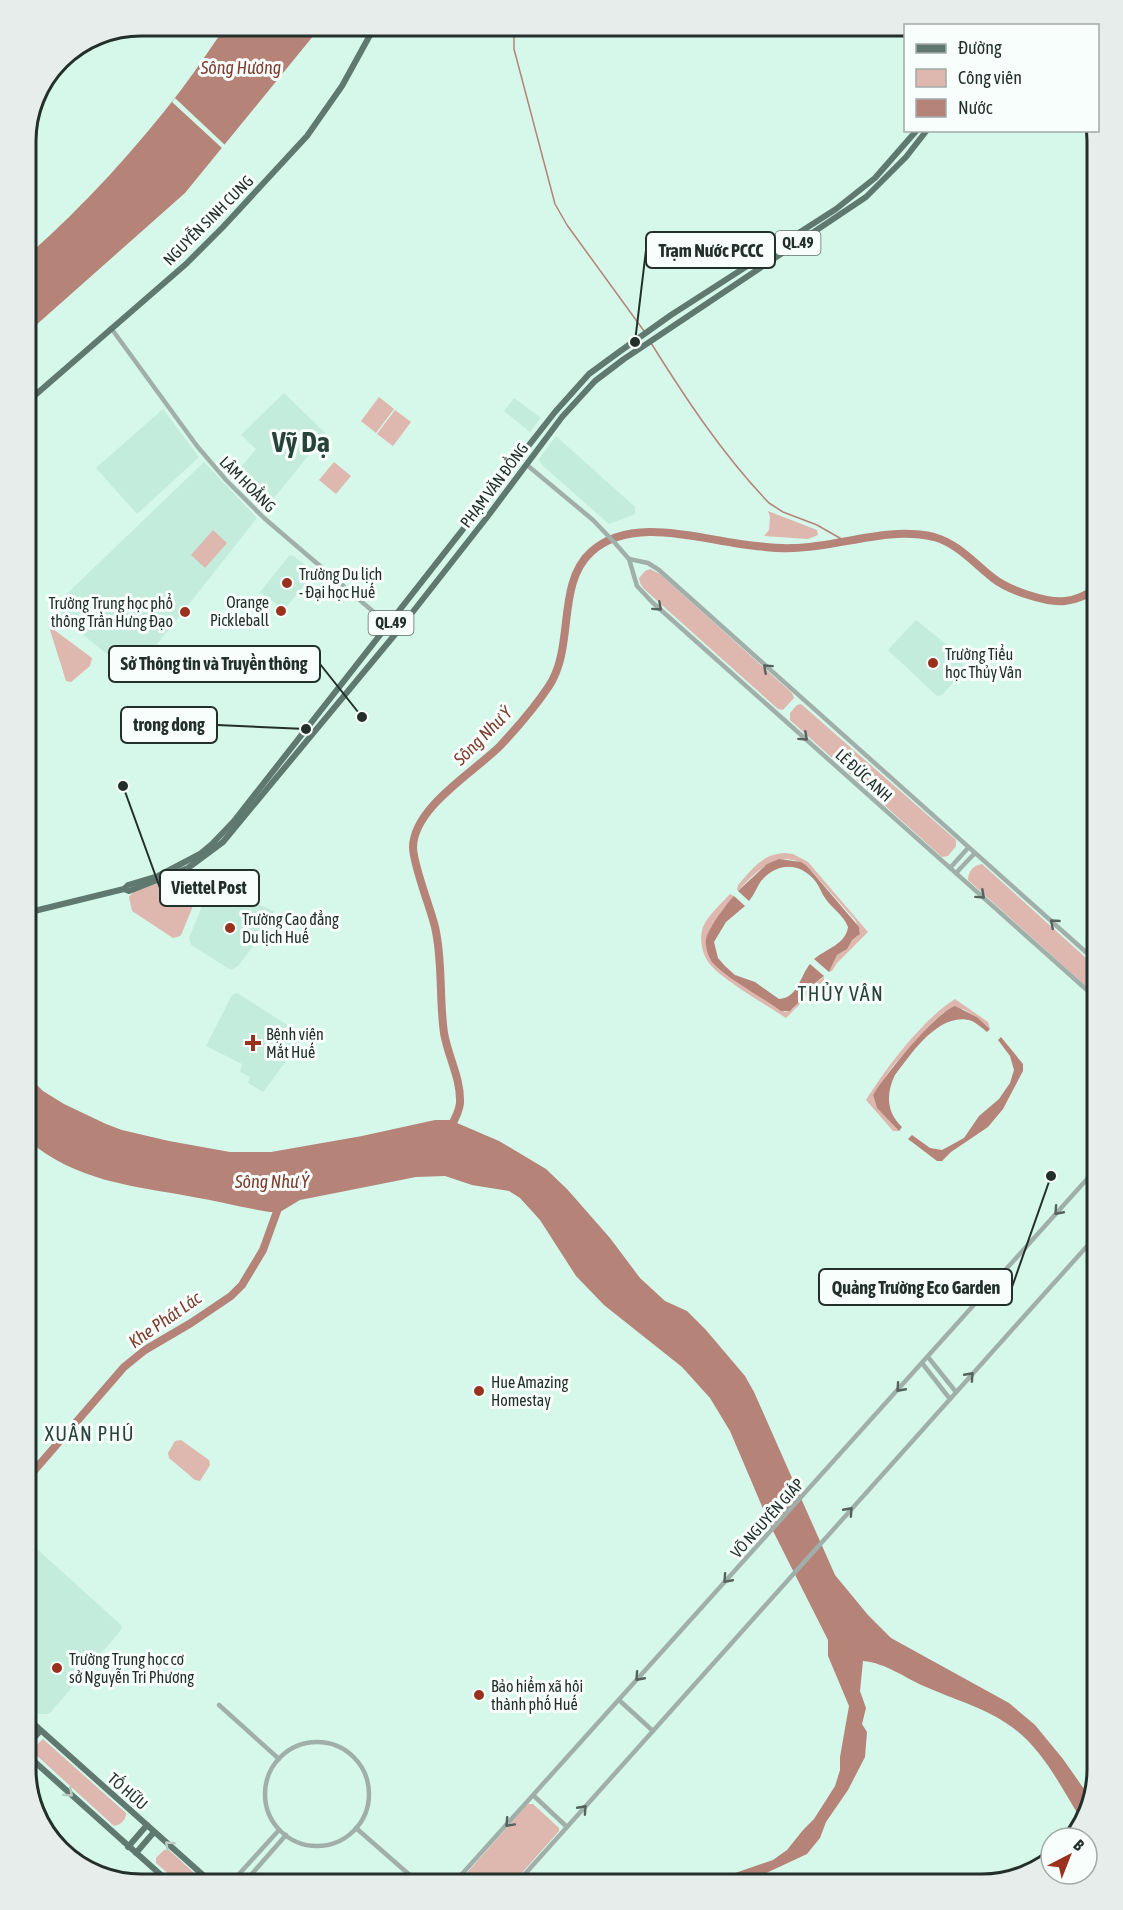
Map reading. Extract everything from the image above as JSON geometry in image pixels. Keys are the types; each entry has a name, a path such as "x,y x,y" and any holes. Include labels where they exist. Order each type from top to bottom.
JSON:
{"main road":[{"name":"NGUYỄN SINH CUNG","path":"36,394 186,264 307,136 339,90 369,36"},
{"name":"PHẠM VĂN ĐỒNG","path":"36,911 124,889 184,863 213,844 234,821 574,389 589,374 645,333 836,209 875,178 915,132"},
{"name":"PHẠM VĂN ĐỒNG","path":"124,889 129,891 188,868 223,842 397,632 562,417 595,381 866,197 906,157 925,132"},
{"name":"TỐ HỮU","path":"36,1727 202,1874"},
{"path":"36,1736 40,1731"},
{"path":"36,1763 160,1874"},
{"path":"128,1846 147,1826"},
{"path":"136,1853 154,1832"}],"street":[{"name":"LÂM HOẰNG","path":"111,328 210,463 264,518 397,632"},
{"name":"LÊ ĐỨC ANH","path":"527,465 606,533 629,559 634,581 652,602 1087,989"},
{"name":"LÊ ĐỨC ANH","path":"629,559 648,563 658,570 1087,952"},
{"path":"950,868 968,848"},
{"path":"956,873 974,854"},
{"name":"VÕ NGUYÊN GIÁP","path":"462,1874 1087,1180"},
{"path":"525,1874 1087,1247"},
{"path":"928,1356 956,1392"},
{"path":"922,1363 950,1399"},
{"path":"619,1700 653,1731"},
{"path":"219,1705 279,1759"},
{"path":"315,1743 334,1746 352,1756 364,1772 369,1791 366,1811 357,1828 341,1840 322,1846 303,1844 279,1830 269,1814 265,1794 269,1775 279,1759 295,1747 315,1743"},
{"path":"534,1796 567,1827"},
{"path":"357,1828 409,1874"},
{"path":"239,1874 279,1830"},
{"path":"253,1874 286,1835"},
{"path":"265,1846 271,1852"},
{"path":"244,1869 249,1874"}],"shaded area":[{"path":"284,393 326,434 265,509 232,478 256,449 241,435"},
{"path":"514,398 541,418 530,432 504,411"},
{"path":"163,409 199,457 137,514 96,468"},
{"path":"556,436 635,507 635,514 609,524 541,464 539,459"},
{"path":"204,462 257,518 133,675 51,609"},
{"name":"Trường Du lịch - Đại học Huế","path":"292,555 312,570 313,574 284,610 260,592"},
{"name":"Trường Tiểu học Thủy Vân","path":"916,620 961,656 965,670 942,695 937,696 888,650"},
{"name":"Trường Cao đẳng Du lịch Huế","path":"216,887 274,911 275,918 238,966 231,970 191,945 189,938 209,889"},
{"name":"Bệnh viện Mắt Huế","path":"237,993 300,1033 302,1040 263,1092 248,1083 250,1077 240,1072 242,1064 206,1046 232,995"},
{"name":"Trường Trung học cơ sở Nguyễn Tri Phương","path":"36,1549 122,1626 49,1714 36,1714"}],"green space":[{"path":"379,397 394,409 376,433 361,421"},
{"path":"395,410 411,422 393,446 377,434"},
{"path":"334,462 351,476 336,494 319,480"},
{"path":"768,511 817,530 818,535 808,539 764,536 769,530"},
{"path":"213,530 227,543 205,568 191,555"},
{"path":"650,569 660,574 792,693 794,698 783,710 778,709 644,589 639,578"},
{"path":"53,629 92,658 90,666 71,682 66,681 50,630"},
{"path":"801,704 956,840 956,846 948,856 942,857 790,720 790,713"},
{"path":"793,854 808,862 868,932 832,971 829,972 837,955 844,951 860,931 855,920 807,866 787,859 777,860 761,869 738,891 737,889 758,863 770,856"},
{"path":"982,864 1087,959 1087,987 968,880 969,874 976,866"},
{"path":"180,876 198,880 201,886 182,933 173,938 132,911 129,897 134,891"},
{"path":"730,894 734,896 722,910 706,946 710,959 719,969 785,1012 793,1009 810,987 824,977 824,980 786,1018 715,970 705,955 701,941 703,927 711,914"},
{"path":"955,999 988,1022 990,1029 977,1017 963,1009 944,1012 932,1023 892,1067 873,1095 877,1108 899,1131 893,1131 866,1100 884,1073 918,1031"},
{"path":"181,1440 209,1460 210,1465 200,1481 195,1480 169,1458 168,1453 175,1441"},
{"path":"43,1739 126,1813 123,1821 114,1826 36,1755 36,1745"},
{"path":"528,1804 533,1804 559,1828 559,1831 521,1874 466,1874"},
{"path":"164,1850 169,1850 195,1874 169,1874 156,1863 156,1858"}],"water":[{"name":"Sông Hương","path":"219,36 313,36 185,193 36,325 36,248 88,198 127,156 181,90"},
{"path":"779,859 801,862 807,866 859,927 860,934 852,940 847,949 837,955 829,972 814,959 840,942 848,927 810,875 796,868 782,868 775,870 761,881 749,901 738,891 767,864"},
{"path":"734,896 745,906 726,922 714,942 718,958 735,975 755,982 779,999 795,991 810,964 824,976 810,987 805,996 790,1011 781,1011 734,980 717,968 709,957 706,945 708,934"},
{"path":"955,1006 977,1017 990,1029 987,1032 972,1021 960,1019 938,1028 918,1046 895,1075 890,1089 890,1109 902,1127 899,1131 877,1108 873,1095 923,1032"},
{"path":"1001,1037 1023,1064 1023,1071 1003,1109 988,1127 951,1152 942,1161 937,1161 908,1139 912,1135 930,1148 942,1150 964,1138 979,1116 999,1099 1010,1083 1014,1070 1010,1056 998,1040"},
{"name":"Sông Như Ý","path":"36,1084 64,1104 122,1130 230,1152 271,1152 435,1120 450,1120 499,1141 546,1169 610,1238 640,1278 665,1301 687,1311 745,1376 835,1575 868,1615 891,1638 1009,1703 1035,1725 1084,1790 1077,1813 1040,1755 1030,1743 1006,1723 987,1712 926,1687 888,1668 863,1661 860,1691 866,1708 862,1724 867,1732 865,1757 848,1790 826,1822 820,1838 807,1854 764,1874 731,1874 773,1860 787,1850 814,1819 835,1786 840,1770 840,1757 849,1706 828,1656 828,1640 770,1525 730,1431 710,1398 682,1367 604,1305 576,1276 540,1220 520,1198 509,1191 472,1185 445,1176 416,1177 300,1200 280,1212 270,1212 105,1180 65,1165 36,1146"}],"pier":[{"path":"175,98 225,145 223,149 172,102"}],"waterway":[{"path":"514,36 514,49 555,204 567,225 644,331"},
{"path":"651,343 706,426 736,466 769,503 845,541"},
{"name":"Sông Như Ý","path":"449,1130 459,1110 460,1094 444,1033 435,927 414,855 416,832 434,804 500,746 549,686 562,653 573,581 580,565 591,552 623,535 641,532 679,534 771,548 811,547 881,535 916,534 934,537 950,544 1000,583 1028,595 1065,601 1087,593"},
{"name":"Khe Phát Lác","path":"36,1468 124,1367 145,1350 231,1296 242,1285 263,1250 280,1203"}],"place":[{"name":"Trạm Nước PCCC","path":"635,342"},
{"name":"Trường Du lịch - Đại học Huế","path":"287,583"},
{"name":"Orange Pickleball","path":"281,611"},
{"name":"Trường Trung học phổ thông Trần Hưng Đạo","path":"185,612"},
{"name":"Trường Tiểu học Thủy Vân","path":"933,663"},
{"name":"Sở Thông tin và Truyền thông","path":"362,717"},
{"name":"trong dong","path":"306,729"},
{"name":"Viettel Post","path":"123,786"},
{"name":"Trường Cao đẳng Du lịch Huế","path":"230,928"},
{"name":"Bệnh viện Mắt Huế","path":"253,1043"},
{"name":"Quảng Trường Eco Garden","path":"1051,1176"},
{"name":"Hue Amazing Homestay","path":"479,1391"},
{"name":"Trường Trung học cơ sở Nguyễn Tri Phương","path":"57,1668"},
{"name":"Bảo hiểm xã hội thành phố Huế","path":"479,1695"}],"district":[{"name":"Vỹ Dạ","path":"301,442"},
{"name":"THỦY VÂN","path":"841,994"},
{"name":"XUÂN PHÚ","path":"90,1434"}]}
